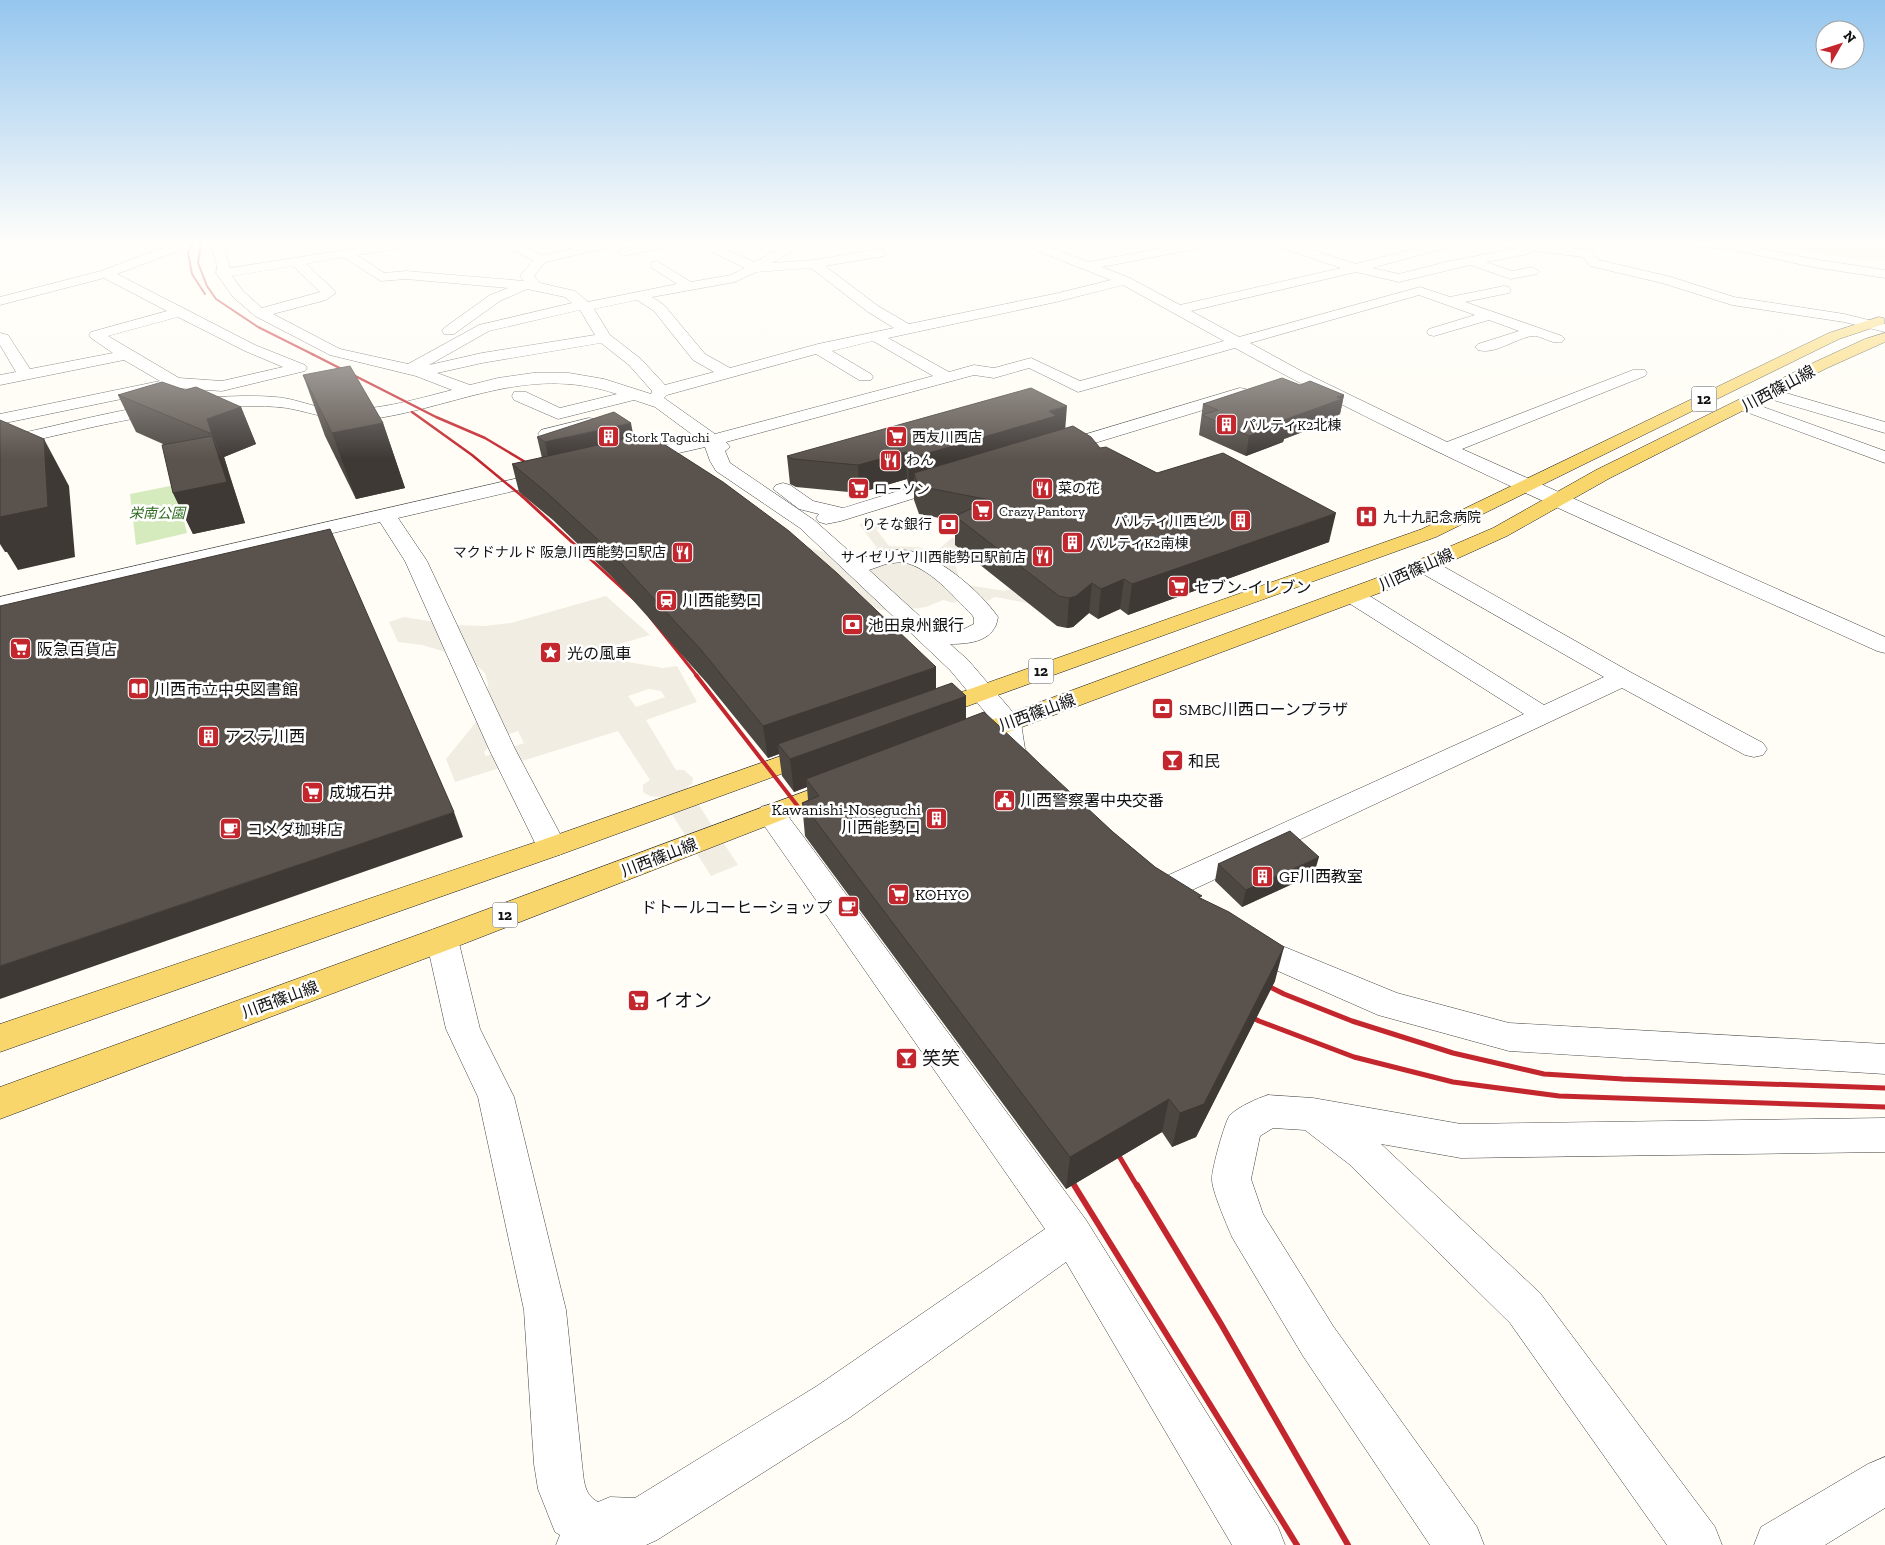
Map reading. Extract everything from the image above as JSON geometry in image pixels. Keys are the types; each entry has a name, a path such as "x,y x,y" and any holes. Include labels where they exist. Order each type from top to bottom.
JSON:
{"main road":[{"name":"川西篠山線","path":"914,716 1429,533 1834,336 1880,324"},
{"name":"川西篠山線","path":"941,749 1352,596 1424,565 1500,532 1603,474 1769,392 1880,342"},
{"path":"0,1038 552,847 840,743"},
{"name":"川西篠山線","path":"0,1103 442,939 869,776"}],"street":[{"path":"169,315 96,335 126,355 175,383"},
{"path":"0,419 175,383 222,386 299,368 250,348 186,315"},
{"path":"264,315 335,352 415,371 467,390"},
{"path":"449,331 471,315"},
{"path":"415,371 484,328 543,315"},
{"path":"590,315 604,338 635,362 659,398 712,440 806,505 839,516"},
{"path":"665,315 690,348 700,357 728,373"},
{"path":"883,315 907,329"},
{"path":"547,434 659,398 728,373 818,349 975,315"},
{"path":"1188,315 1297,375 1446,449 1885,646"},
{"path":"613,462 712,440 974,370 994,373 1031,363 1078,387 1239,343 1331,315"},
{"path":"1347,315 1360,322"},
{"path":"1828,315 1880,324"},
{"path":"1434,332 1488,316 1557,338"},
{"path":"1483,347 1533,331"},
{"path":"874,336 947,377"},
{"path":"0,337 3,338 26,374"},
{"path":"415,371 604,338"},
{"path":"818,349 865,377"},
{"path":"0,380 126,355"},
{"path":"1446,449 1640,373"},
{"path":"1280,382 1297,375"},
{"path":"0,443 131,415 203,404 244,401 286,403 331,414 363,415 396,410 498,383 533,378 569,378 598,382 636,394 659,398"},
{"path":"1039,454 1261,387"},
{"path":"1769,392 1885,428"},
{"path":"520,396 558,414 636,394"},
{"path":"1744,406 1885,458"},
{"path":"712,440 718,461 723,467 795,516 822,538 960,665 1008,723 1012,752 1049,787"},
{"path":"0,604 575,471"},
{"path":"795,516 809,519 839,516 965,476"},
{"path":"386,515 416,561 502,749 552,847"},
{"path":"822,538 826,524 839,516"},
{"path":"853,568 884,558 902,556 915,558 926,563 986,617 985,627 972,635 930,637"},
{"path":"1424,565 1754,750"},
{"path":"1352,596 1542,715"},
{"path":"1192,911 1151,881 1542,715 1623,678"},
{"path":"771,814 1072,1234 1260,1545"},
{"path":"1225,930 1249,945 1390,1005 1509,1036 1885,1059"},
{"path":"442,939 463,1029 496,1096 545,1310 558,1464 562,1489 572,1515 590,1537 610,1522 640,1523 833,1402 1072,1234"},
{"path":"1459,1545 1313,1332 1246,1223 1231,1179 1243,1127 1268,1111 1313,1114 1461,1141 1885,1135"},
{"path":"1313,1114 1363,1152 1525,1308 1697,1545"},
{"path":"1779,1545 1885,1481"}],"green space":[{"name":"栄南公園","path":"175,485 187,533 136,545 130,494"}],"shaded area":[{"path":"929,517 935,522 917,526 894,525 876,529 889,546 918,547 935,552 953,537 960,542 968,556 954,560 961,584 1005,591 1010,589 1027,603 995,597 979,606 963,599 953,603 943,600 926,607 904,610 882,610 861,605 781,540 849,559 877,548 859,524 890,520 915,521"},
{"path":"606,596 650,635 600,650 611,659 663,668 677,666 697,702 646,720 676,770 684,770 693,778 692,784 687,787 738,865 711,876 661,797 650,796 643,792 643,785 650,780 618,731 455,782 446,759 481,716 489,699 485,673 473,662 446,652 422,645 398,642 389,622 404,617 453,625 485,626 511,623","holes":["649,689 661,691 665,697 636,707 628,696","518,731 524,743 486,756 484,752 495,739"]}],"building":[{"path":"350,366 383,423 332,433 303,375"},
{"path":"1282,378 1300,385 1310,381 1344,395 1337,397 1342,399 1284,420 1287,422 1249,436 1202,415 1218,410 1203,404"},
{"path":"162,382 185,390 196,387 241,407 207,419 212,434 118,395"},
{"path":"1031,388 1067,406 1049,411 1056,416 908,459 906,452 858,465 793,459 787,456"},
{"path":"614,412 631,423 545,442 537,437"},
{"path":"0,420 44,439 48,507 0,517"},
{"path":"1073,426 1091,437 1100,448 1106,447 1157,473 1223,453 1336,513 1132,584 1124,579 1101,589 1092,583 1076,596 1069,598 1059,596 955,516 990,500 918,486 914,473"},
{"path":"648,434 723,482 789,531 837,573 936,667 763,726 702,651 607,548 546,492 512,464"},
{"path":"212,436 227,482 173,493 162,445"},
{"name":"アステ川西","path":"330,529 454,812 0,966 0,606"},
{"path":"952,683 966,696 790,759 778,744"},
{"path":"984,712 1113,832 1155,867 1202,896 1198,897 1229,912 1284,947 1204,1104 1180,1113 1169,1099 1070,1157 802,803 819,796 806,779"},
{"path":"1290,831 1319,857 1246,890 1218,864"}],"railway":[{"path":"240,315 258,327 312,354"},
{"path":"312,354 436,417 485,438 537,469"},
{"path":"412,412 472,455 523,497"},
{"path":"522,496 637,602"},
{"path":"650,617 697,676"},
{"path":"696,675 810,822"},
{"path":"1260,982 1284,994 1352,1021 1453,1053 1544,1074 1623,1079 1885,1088"},
{"path":"1243,1013 1259,1021 1354,1057 1453,1082 1559,1096 1885,1107"},
{"path":"1113,1146 1137,1186"},
{"path":"1067,1173 1075,1186"},
{"path":"1074,1185 1297,1545"},
{"path":"1137,1185 1221,1324 1348,1545"}],"place":[{"name":"パルティK2北棟","path":"1226,425"},
{"name":"Stork Taguchi","path":"609,437"},
{"name":"西友川西店","path":"896,437"},
{"name":"わん","path":"890,460"},
{"name":"菜の花","path":"1042,488"},
{"name":"ローソン","path":"858,489"},
{"name":"Crazy Pantory","path":"983,511"},
{"name":"九十九記念病院","path":"1367,517"},
{"name":"パルティ川西ビル","path":"1241,521"},
{"name":"りそな銀行","path":"948,524"},
{"name":"パルティK2南棟","path":"1073,543"},
{"name":"マクドナルド 阪急川西能勢口駅店","path":"682,552"},
{"name":"サイゼリヤ 川西能勢口駅前店","path":"1042,557"},
{"name":"セブン-イレブン","path":"1178,587"},
{"name":"川西能勢口","path":"666,600"},
{"name":"池田泉州銀行","path":"852,625"},
{"name":"阪急百貨店","path":"21,649"},
{"name":"光の風車","path":"551,653"},
{"name":"川西市立中央図書館","path":"138,689"},
{"name":"SMBC川西ローンプラザ","path":"1163,709"},
{"name":"アステ川西","path":"209,736"},
{"name":"和民","path":"1172,761"},
{"name":"成城石井","path":"313,792"},
{"name":"川西警察署中央交番","path":"1004,800"},
{"name":"Kawanishi-Noseguchi 川西能勢口","path":"937,818"},
{"name":"コメダ珈琲店","path":"231,829"},
{"name":"GF川西教室","path":"1263,876"},
{"name":"KOHYO","path":"899,894"},
{"name":"ドトールコーヒーショップ","path":"848,907"},
{"name":"イオン","path":"639,1000"},
{"name":"笑笑","path":"906,1058"}]}
